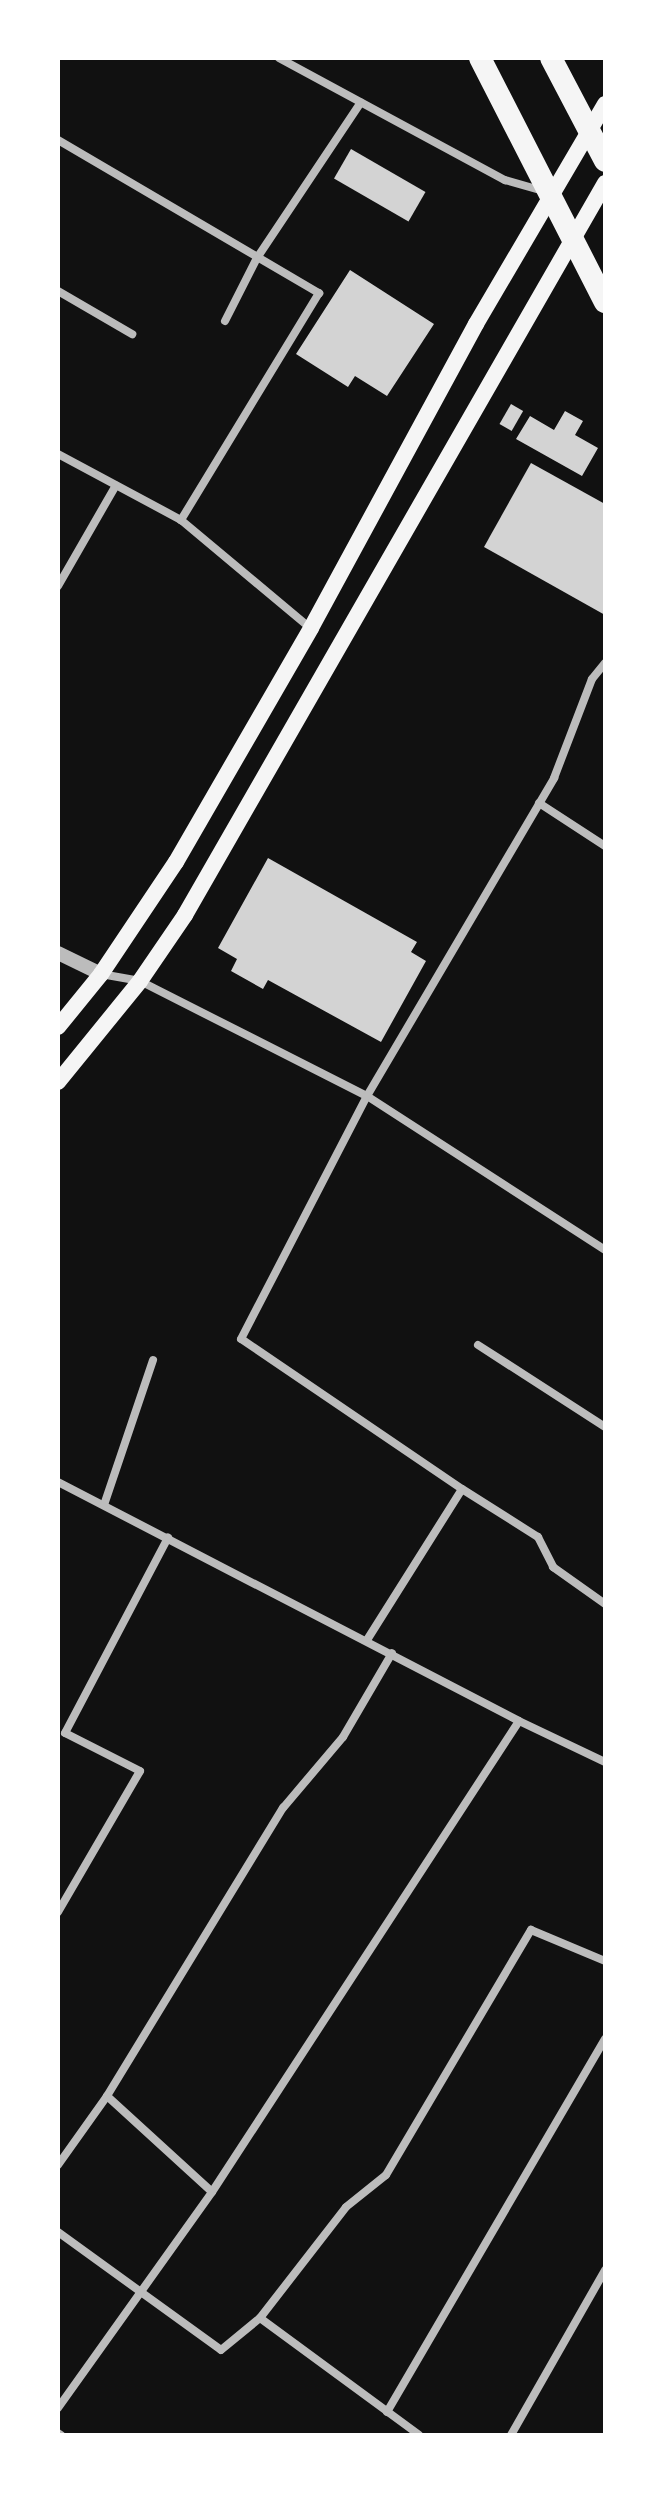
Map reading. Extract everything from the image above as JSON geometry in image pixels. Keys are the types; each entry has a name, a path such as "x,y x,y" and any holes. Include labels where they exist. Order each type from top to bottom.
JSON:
{"highway":[{"path":"480,58 605,302"},
{"path":"551,58 605,161"}],"main road":[{"path":"58,1027 101,974 176,862 311,628 476,324 605,104"},
{"path":"58,1082 140,981 185,915 605,183"}],"street":[{"path":"279,58 505,180 551,193"},
{"path":"225,321 257,258 361,102"},
{"path":"58,140 319,293 181,520"},
{"path":"58,291 132,334"},
{"path":"58,454 181,520 311,628"},
{"path":"58,586 116,485"},
{"path":"605,663 592,679 554,778 367,1096 241,1339 538,1537 553,1567 605,1604"},
{"path":"539,803 605,846"},
{"path":"58,953 101,974 140,981 367,1096 605,1250"},
{"path":"478,1345 605,1427"},
{"path":"104,1505 153,1360"},
{"path":"58,1482 519,1721 605,1762"},
{"path":"367,1640 462,1489"},
{"path":"58,1912 140,1771 62,1731 168,1538"},
{"path":"58,2165 107,2096 283,1808 343,1737 392,1653"},
{"path":"58,2408 212,2192 519,1721"},
{"path":"58,2232 221,2350 260,2318 346,2207 386,2175 531,1930 605,1961"},
{"path":"387,2412 605,2039"},
{"path":"107,2096 212,2192"},
{"path":"511,2435 605,2270"},
{"path":"260,2318 419,2435"}],"building":[{"path":"351,149 425,192 408,221 334,178"},
{"path":"350,270 434,324 387,396 355,376 348,387 296,354"},
{"path":"511,404 523,411 512,431 500,424"},
{"path":"565,411 583,421 575,435 598,448 582,476 516,439 530,416 554,430"},
{"path":"531,463 605,504 605,615 484,547"},
{"path":"268,858 417,942 411,952 426,961 381,1042 268,980 263,989 231,971 237,959 218,948"}]}
